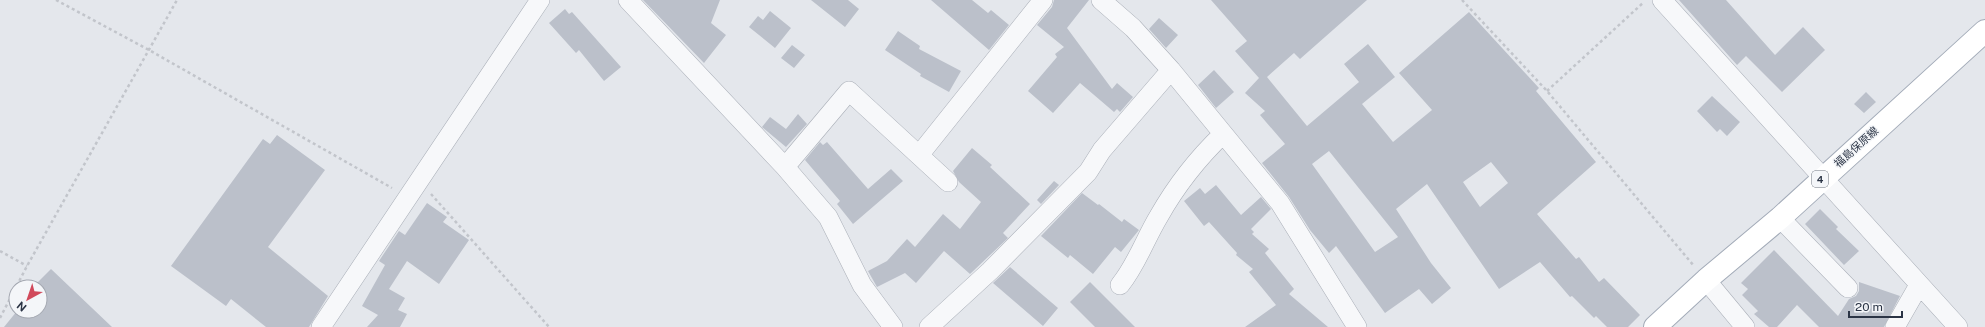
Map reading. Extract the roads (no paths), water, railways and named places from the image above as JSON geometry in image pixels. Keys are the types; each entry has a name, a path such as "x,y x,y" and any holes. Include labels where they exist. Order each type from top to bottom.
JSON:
{"main road":[{"name":"福島保原線","path":"1655,327 1706,280 1780,218 1822,178 1985,31"}],"street":[{"path":"321,327 540,0"},
{"path":"628,0 785,166 828,217 862,285 894,327"},
{"path":"920,154 1043,0"},
{"path":"1101,0 1133,28 1171,70 1280,203 1357,327"},
{"path":"1662,0 1958,327"},
{"path":"929,327 990,271 1088,172 1102,150 1171,70"},
{"path":"785,166 849,91 920,154 948,182"},
{"path":"1120,285 1134,266 1158,217 1170,199 1208,148 1223,134"},
{"path":"1780,218 1848,288"},
{"path":"1706,280 1745,327"},
{"path":"1894,327 1919,285"}]}
